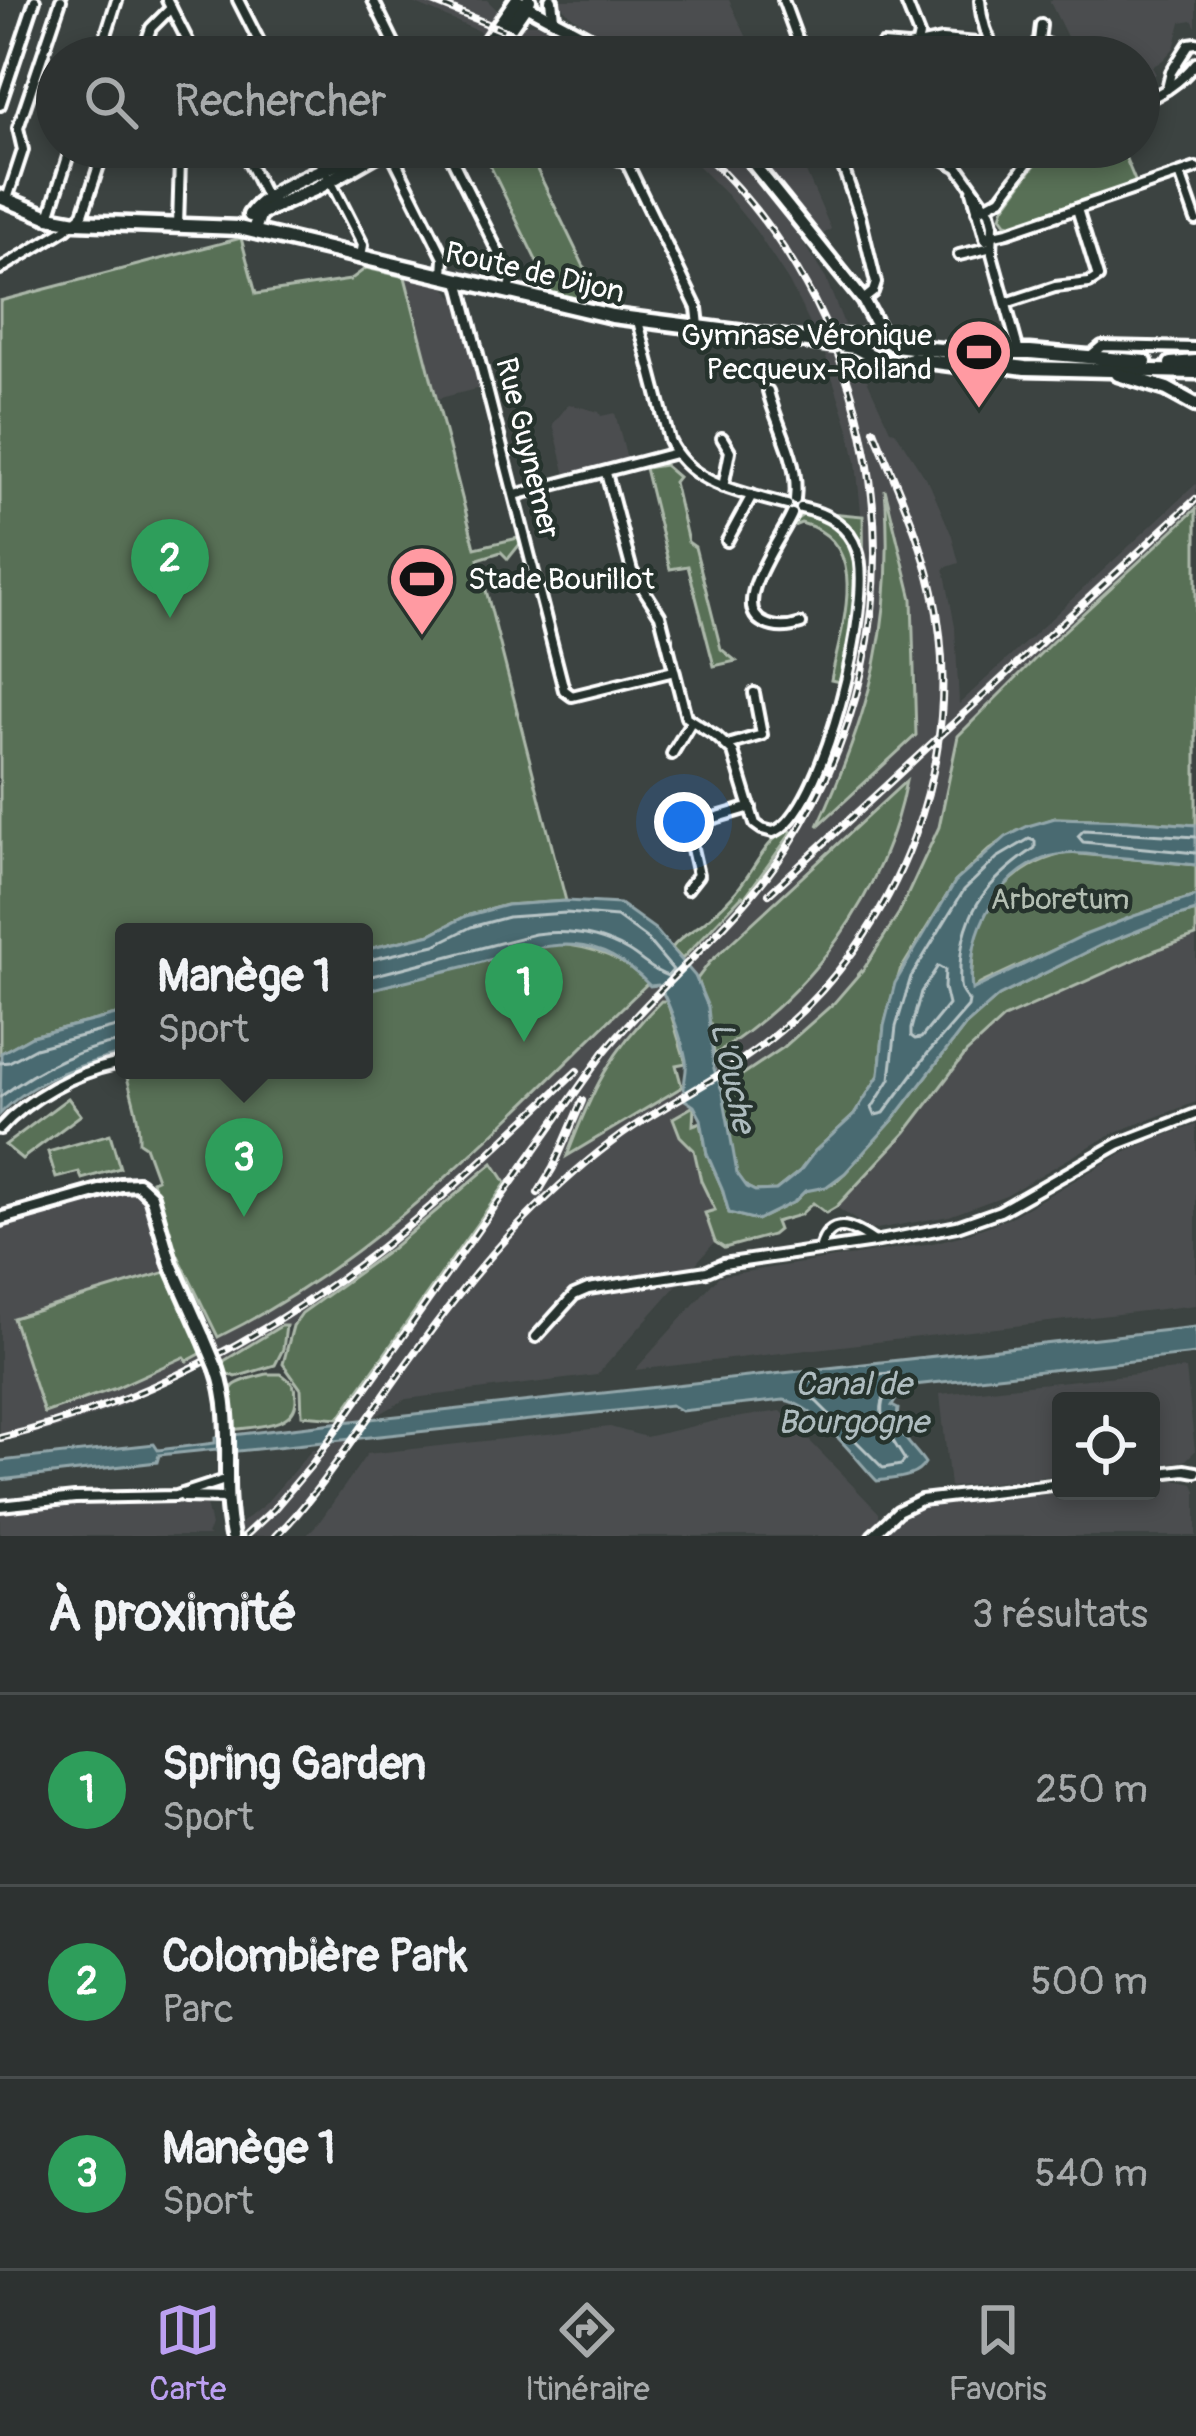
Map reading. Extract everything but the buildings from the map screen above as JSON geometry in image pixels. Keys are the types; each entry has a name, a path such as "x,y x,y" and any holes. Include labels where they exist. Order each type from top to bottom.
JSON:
{"main road":[{"path":"494,36 522,1"},
{"path":"501,36 522,1"},
{"path":"327,175 339,168"},
{"path":"250,230 270,203 342,168"},
{"name":"Route de Dijon","path":"3,198 49,217 76,222 250,230 638,321 809,340 826,336 866,341 876,334 889,341"},
{"path":"866,341 884,364 912,359 1106,371 1174,368 1196,362"},
{"path":"889,341 977,353 1090,356 1196,372"},
{"path":"889,341 899,351 897,361"},
{"path":"1174,368 1196,387"},
{"path":"1106,371 1149,382 1196,405"}],"street":[{"path":"0,106 35,0"},
{"path":"49,36 61,0"},
{"path":"106,36 117,0"},
{"path":"238,0 256,36"},
{"path":"373,0 391,36"},
{"path":"551,0 553,18"},
{"path":"783,0 796,36"},
{"path":"905,0 917,36"},
{"path":"980,0 987,36"},
{"path":"522,1 585,36"},
{"path":"148,36 169,4 185,36"},
{"path":"1041,25 1042,36"},
{"path":"1167,91 1171,72 1189,44 1196,43"},
{"path":"1160,94 1196,63"},
{"path":"3,198 23,150 18,128 36,74"},
{"path":"49,217 64,168"},
{"path":"0,269 76,222 98,168"},
{"path":"178,226 180,168"},
{"path":"252,168 270,203"},
{"path":"324,168 363,245 361,256"},
{"path":"399,168 444,258 443,275"},
{"path":"456,168 512,280 509,291"},
{"path":"629,168 693,297 700,314 699,328"},
{"path":"757,168 889,341"},
{"path":"843,168 875,278 875,289 862,300"},
{"path":"959,168 993,224 990,244 1019,352 1048,368"},
{"path":"982,209 1001,198 1023,168"},
{"path":"959,255 1196,168"},
{"path":"1180,174 1196,220"},
{"path":"1006,303 1098,277 1077,209"},
{"name":"Rue Guynemer","path":"459,279 564,690 572,696 674,671"},
{"path":"866,341 871,315"},
{"path":"606,473 632,571 660,615 686,717 728,745 737,759 755,824 768,831 782,829 791,822 823,756 842,701 861,594 860,560 847,532 831,518 723,487 702,478 675,453 638,321"},
{"path":"1090,356 1102,346 1196,348"},
{"path":"996,364 1019,352"},
{"path":"768,391 790,449 796,488 794,507 750,600 754,615 765,623 787,628 801,624"},
{"path":"722,438 730,451 723,487"},
{"path":"515,495 675,453"},
{"path":"728,541 752,495"},
{"path":"728,745 762,734 754,693"},
{"path":"672,754 691,722"},
{"path":"687,889 698,875 688,831 691,825 751,807"},
{"path":"0,1130 14,1114 52,1089 115,1064"},
{"path":"536,1337 574,1295 588,1289 930,1233 985,1216 1118,1144 1196,1114"},
{"path":"0,1219 121,1185 138,1184 151,1196 171,1264 225,1398 225,1498 232,1536"},
{"path":"820,1249 821,1241 838,1227 859,1231 874,1242"},
{"path":"1160,1473 1196,1472"},
{"path":"176,1496 225,1480"},
{"path":"872,1536 898,1511 921,1500 1052,1485"},
{"path":"0,1506 75,1498 225,1498"}],"shaded area":[{"path":"407,0 487,0 500,13 523,24 539,24 563,36 490,36"},
{"path":"555,0 729,0 746,36 603,36"},
{"path":"1049,0 1196,0 1196,27 1192,20 1181,22 1174,48 1160,62 1160,36 1067,36"},
{"path":"700,168 744,168 802,241 826,279 844,324 837,330 847,352 857,358 890,430 930,485 959,563 944,568 955,627 959,704 1196,484 1196,509 958,736 939,827 899,913 865,968 784,1047 721,1089 714,1055 793,993 845,929 890,843 905,784 697,979 682,959 744,897 792,833 789,830 809,796 836,729 855,657 864,587 865,553 849,429 824,352 789,282 756,231","holes":["886,501 912,599 917,683 820,823 859,728 876,668 886,611"]},
{"path":"767,168 804,168 831,229 820,236"},
{"path":"405,277 443,286 456,299 480,388 436,399"},
{"path":"569,404 601,416 615,413 627,460 566,475 553,424"},
{"path":"1196,936 1196,1102 1113,1133 1006,1195 949,1216 871,1230 836,1207 906,1132 966,1053 1004,1018"},
{"path":"648,983 658,985 668,999 644,1018 600,1077 567,1154 682,1087 685,1099 694,1106 673,1119 680,1136 694,1150 715,1211 705,1213 715,1242 597,1375 406,1399 371,1419 337,1422 506,1183 492,1163 391,1249 302,1313 293,1326 281,1326 219,1364 209,1340 291,1296 382,1232 467,1158"},
{"path":"1196,1125 1196,1305 635,1370 719,1276 967,1234 1009,1218 1112,1159"},
{"path":"116,1192 142,1197 169,1271 13,1318 43,1412 113,1389 185,1357 188,1360 202,1353 207,1365 119,1407 0,1443 0,1225"},
{"path":"1186,1369 1195,1451 1185,1461 1160,1464 1160,1392 1052,1392 1052,1476 950,1487 940,1394"},
{"path":"781,1411 879,1513 879,1521 864,1536 306,1536 367,1454 610,1427 646,1437"},
{"path":"358,1439 282,1536 239,1536 238,1526 265,1504 312,1450 320,1450 325,1443"},
{"path":"1160,1482 1193,1484 1196,1536 883,1536 919,1508 1052,1493 1052,1500 1160,1500"},
{"path":"87,1504 206,1504 210,1536 0,1536 0,1512"}],"green space":[{"path":"491,168 536,168 593,285 579,290 579,299 552,293"},
{"path":"1033,168 1130,168 1136,183 1014,225 1001,216"},
{"path":"241,238 256,294 350,280 366,268 405,277 475,548 518,538 520,544 508,559 501,552 478,559 566,901 506,905 466,916 431,934 373,948 373,923 115,923 115,1015 32,1036 0,1054 0,301"},
{"path":"664,465 678,477 674,482 688,542 695,547 721,649 736,661 714,666 688,566 670,569 645,468"},
{"path":"885,489 912,599 916,735 818,826 853,742 876,662 886,580"},
{"path":"1196,509 1196,825 1055,818 1017,831 990,849 955,882 900,971 884,1026 879,1075 854,1115 776,1190 747,1187 736,1173 721,1089 784,1047 834,1003 865,967 899,913 939,827 958,736"},
{"path":"830,513 863,516 864,587 849,684 831,680 847,589 838,548 824,533 801,523 791,527 803,515 827,522"},
{"path":"906,781 880,864 838,938 782,1002 714,1055 712,1029 697,979"},
{"path":"788,829 792,832 745,897 682,959 672,948 725,903 772,842"},
{"name":"Arboretum","path":"1069,853 1196,865 1196,896 1086,936 973,990 975,939 988,908 1023,871"},
{"path":"1196,911 1196,936 1004,1018 966,1053 906,1132 836,1207 826,1213 813,1203 800,1215 775,1222 778,1230 772,1235 724,1248 715,1242 705,1213 715,1210 701,1181 694,1150 680,1136 673,1118 694,1106 693,1125 701,1122 707,1154 729,1213 757,1220 794,1202 805,1191 834,1183 845,1173 893,1120 965,1026 999,996 1101,945"},
{"path":"538,946 582,947 606,954 648,983 498,1129 393,1222 338,1265 218,1337 163,1225 152,1181 157,1179 145,1146 139,1142 127,1079 373,1079 373,989"},
{"path":"661,1001 667,1001 686,1063 676,1065 682,1087 567,1156 604,1073"},
{"path":"68,1098 81,1115 22,1159 5,1145"},
{"path":"110,1134 120,1168 82,1179 79,1172 56,1178 48,1152"},
{"path":"493,1163 506,1183 339,1418 302,1415 301,1389 283,1364 293,1326 302,1313 391,1249"},
{"path":"169,1271 202,1353 44,1413 13,1318"},
{"path":"286,1326 283,1349 275,1365 236,1377 224,1373 219,1364"},
{"path":"281,1374 292,1384 294,1408 272,1424 231,1430 234,1385"}],"water":[{"path":"1055,818 1196,825 1196,865 1081,854 1041,860 1005,886 981,924 971,968 972,990 1134,916 1196,896 1196,911 1101,945 999,996 965,1026 893,1120 845,1173 757,1220 729,1213 707,1154 701,1119 685,1100 686,1060 662,991 608,954 588,947 546,947 373,989 373,948 431,934 466,916 507,905 620,904 655,929 695,976 708,1007 714,1069 723,1093 737,1173 755,1191 776,1190 854,1115 879,1075 895,983 955,882 1006,837"},
{"path":"115,1015 115,1056 41,1083 0,1114 1,1053 32,1036"},
{"name":"Canal de Bourgogne","path":"1196,1327 1196,1354 914,1385 892,1406 898,1409 901,1432 925,1463 910,1475 877,1481 822,1422 784,1400 681,1411 671,1405 219,1453 217,1449 159,1455 157,1462 0,1480 0,1461 154,1444 158,1450 215,1443 215,1437"}],"railway":[{"path":"428,0 518,36"},
{"path":"245,1536 313,1463 604,1052 767,876 833,761 862,670 875,575 870,481 850,389 814,301 763,219 716,168"},
{"path":"276,1536 316,1490 491,1255 558,1187 607,1146 770,1039 816,997 855,948 888,895 914,838 932,778 941,716 942,654 922,551 874,430"},
{"path":"769,894 1196,499"},
{"path":"0,1438 152,1387 294,1310 407,1227 577,1071"},
{"path":"538,1193 582,1101"}],"place":[{"name":"Gymnase Véronique Pecqueux-Rolland","path":"979,411"},
{"name":"Colombière Park","path":"170,618"},
{"name":"Stade Bourillot","path":"422,638"},
{"name":"Spring Garden","path":"524,1042"},
{"name":"Manège 1","path":"244,1217"}],"water label":[{"name":"L'Ouche","path":"734,1077"}]}
